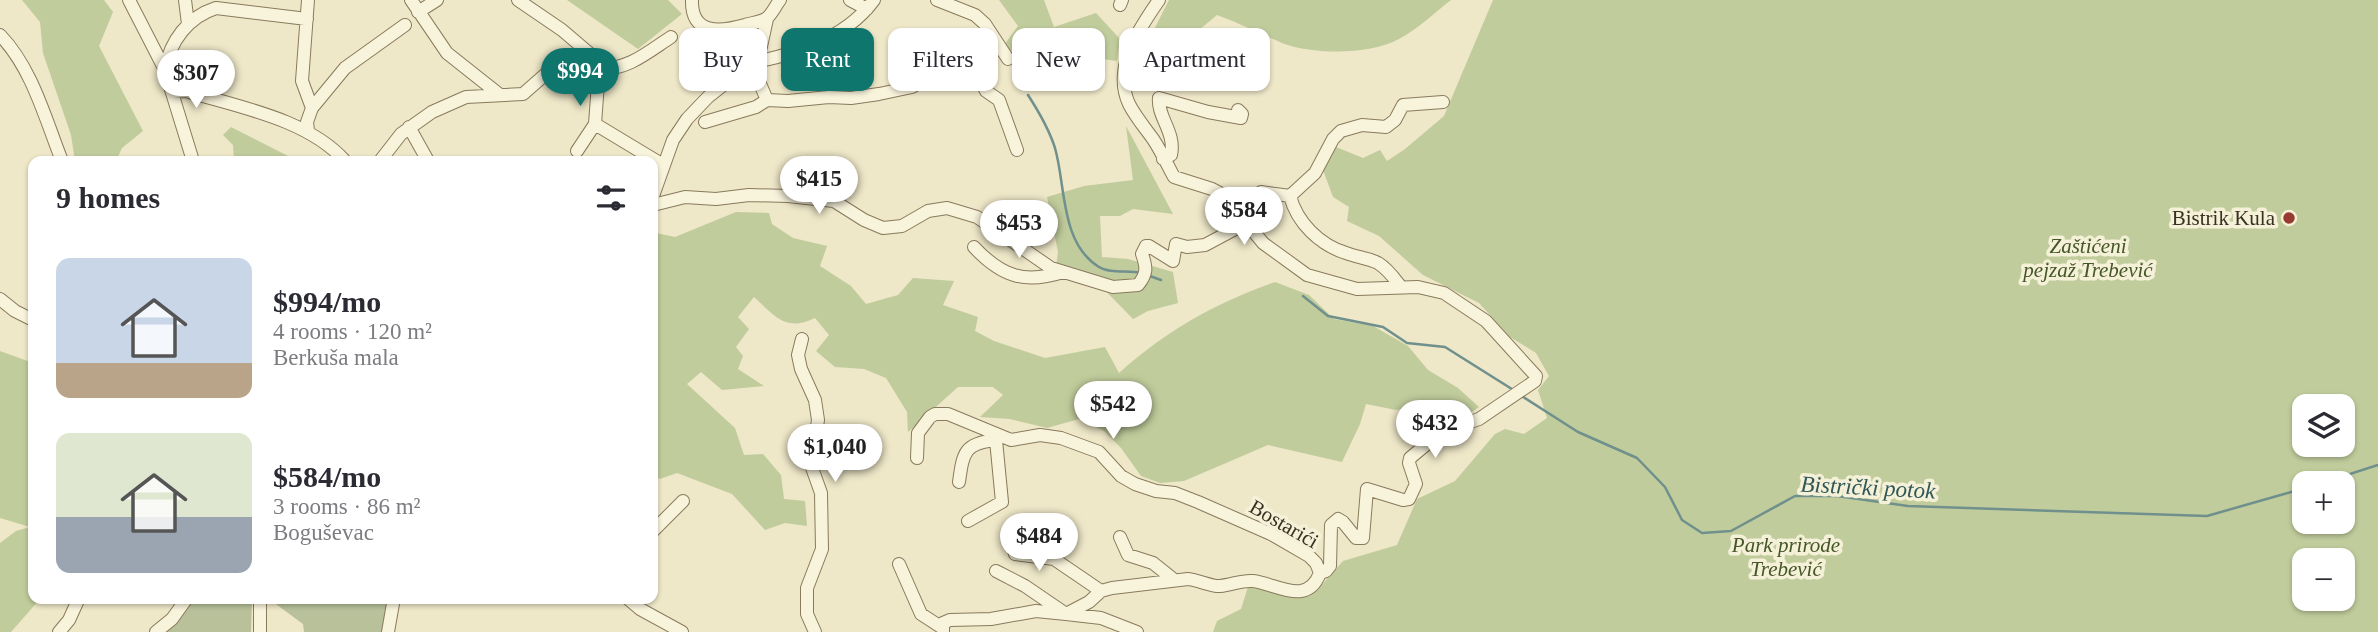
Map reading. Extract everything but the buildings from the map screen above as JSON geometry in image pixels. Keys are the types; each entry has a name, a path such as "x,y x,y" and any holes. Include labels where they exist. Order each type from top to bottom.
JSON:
{"street":[{"path":"129,0 165,70 192,156"},
{"path":"185,0 188,24"},
{"path":"308,0 302,81 312,108"},
{"path":"411,0 447,53 500,95"},
{"path":"418,12 437,0"},
{"path":"518,0 579,43 596,59 599,69 598,103 594,124 577,151"},
{"path":"692,0 691,10 699,25 707,30 735,28 767,19"},
{"path":"765,28 767,19 780,0"},
{"path":"850,0 870,5"},
{"path":"937,0 975,15 985,24 1008,59"},
{"path":"1159,0 1131,46 1123,83 1129,103 1174,177 1212,189 1246,207 1254,232 1263,243 1307,275 1357,289 1418,287 1444,293 1486,321 1536,376 1535,381 1479,419 1440,433 1410,458 1416,484 1409,499 1403,500 1369,488 1366,490 1363,538 1356,538 1340,520 1332,522 1330,566 1320,573"},
{"path":"767,60 815,44 847,26 870,5"},
{"path":"165,70 169,52 188,24 202,12 216,8 307,19"},
{"path":"308,131 307,122 312,108 345,68 405,25"},
{"path":"0,34 11,46 34,87 60,156"},
{"path":"599,69 628,64 671,37"},
{"path":"705,122 746,110 767,100 851,98 912,87 930,76 938,47 963,55 972,63 986,91 999,100 1017,150"},
{"path":"384,156 409,127 445,105 466,97 523,94 564,58"},
{"path":"173,92 186,90 308,131 339,156"},
{"path":"658,180 673,140 687,119 716,91"},
{"path":"763,91 767,100"},
{"path":"1163,159 1171,155 1172,146 1170,131 1158,104 1159,98 1241,118 1242,114 1238,110"},
{"path":"1290,196 1315,173 1333,139 1341,131 1362,125 1386,127 1395,120 1403,105 1443,102"},
{"path":"594,124 648,156"},
{"path":"409,127 425,156"},
{"path":"658,162 663,165"},
{"path":"1246,207 1261,192 1290,196"},
{"path":"658,204 685,197 716,199 749,195 788,196 834,201 864,220 883,228 902,226 936,208 958,210 977,217 1051,268 1112,287 1125,288 1138,285 1146,274 1142,254 1146,246 1173,261 1176,244 1187,247 1205,245 1250,220"},
{"path":"1290,196 1297,213 1320,241 1332,249 1376,262 1387,270 1401,287"},
{"path":"974,247 992,262 1023,279 1042,279 1063,272"},
{"path":"0,299 28,318"},
{"path":"802,339 798,355 801,369 815,400 818,420 811,465 821,493 822,549 807,588 807,614 815,632"},
{"name":"Bostarići","path":"917,458 918,433 935,414 948,414 996,437 1011,440 1040,435 1061,438 1106,457 1121,476 1135,484 1156,491 1175,493 1261,529 1309,556 1320,573 1309,590 1299,592 1255,581 1240,581 1218,587 1200,580 1173,579 1101,591 1089,602 1066,614"},
{"path":"958,482 967,450 977,443 996,437 1002,502 968,521"},
{"path":"658,526 683,501"},
{"path":"1120,537 1128,555 1153,563 1173,579"},
{"path":"1010,538 1015,554 1054,559 1101,591"},
{"path":"899,564 921,614 942,629 943,623 950,620 991,619 1036,611 1101,618 1137,632"},
{"path":"996,571 1025,586 1066,614"},
{"path":"59,632 69,620 76,604"},
{"path":"156,632 172,619 183,604"},
{"path":"260,604 260,632"},
{"path":"388,632 393,604"},
{"path":"634,604 682,632"}],"green space":[{"path":"22,0 104,0 113,12 99,46 143,131 122,148 118,156 74,156 71,135 43,53 40,22"},
{"path":"567,0 668,0 682,14 638,49"},
{"path":"999,0 1044,0 1054,27 1096,13 1119,38 1117,61 1105,59 1105,28 1017,28 1018,26"},
{"path":"1169,0 1451,0 1399,39 1373,48 1341,52 1295,47 1270,38 1270,28 1249,28 1217,15 1201,28 1155,28"},
{"name":"Zaštićeni pejzaž Trebević","path":"1493,0 2378,0 2378,632 1213,632 1217,621 1241,609 1248,587 1291,595 1317,590 1343,561 1397,545 1417,499 1455,481 1495,434 1505,429 1524,434 1547,418 1538,390 1549,376 1536,353 1510,337 1479,303 1423,275 1379,236 1347,221 1349,207 1333,197 1323,170 1336,147 1363,158 1380,150 1387,161 1444,116"},
{"path":"1012,34 1012,51 1004,45"},
{"path":"1126,126 1173,214 1133,209 1120,216 1100,216 1102,257 1128,259 1173,272 1178,303 1148,311 1133,319 1093,278 1055,275 1058,252 1047,197 1084,186 1133,180"},
{"path":"231,127 288,156 234,156 233,145 223,135"},
{"path":"736,212 769,213 772,224 793,238 827,246 820,266 851,286 866,304 898,295 913,278 954,281 943,305 978,317 975,331 994,341 1045,358 1105,347 1119,373 1156,343 1192,320 1275,282 1309,295 1334,319 1373,326 1408,346 1428,370 1458,388 1479,407 1450,427 1419,406 1396,410 1366,404 1360,424 1342,462 1268,445 1184,481 1160,483 1141,476 1121,448 1104,431 1079,419 1047,428 1010,419 980,417 1003,395 993,387 958,387 908,432 907,412 886,378 864,369 835,367 816,351 829,335 815,318 805,322 788,323 775,316 754,297 738,317 749,329 736,347 743,356 738,369 764,386 722,390 701,372 687,384 735,428 744,455 763,454 781,475 784,499 805,501 807,526 785,523 765,530 732,494 677,473 658,478 658,233 675,237"},
{"path":"0,351 28,361 28,526 0,518"},
{"path":"28,528 28,604 36,604 11,632 0,632 0,543 16,531"},
{"path":"187,604 252,604 251,632 162,632"},
{"path":"276,604 389,604 386,632 304,632 303,624"}],"waterway":[{"name":"Bistrički potok","path":"1028,95 1055,148 1066,213 1077,244 1086,257 1103,269 1141,273"},
{"name":"Bistrički potok","path":"1147,275 1161,280"},
{"name":"Bistrički potok","path":"1303,296 1328,316 1383,327 1407,343 1445,347 1515,391"},
{"name":"Bistrički potok","path":"1520,395 1578,432 1637,458 1665,487 1682,520 1702,533 1731,531 1795,496 1837,496 1908,506 2207,516 2292,492"},
{"name":"Bistrički potok","path":"2355,472 2378,465"}],"place":[{"name":"Bistrik Kula","path":"2289,218"}],"park label":[{"name":"Park prirode Trebević","path":"1786,557"}]}
